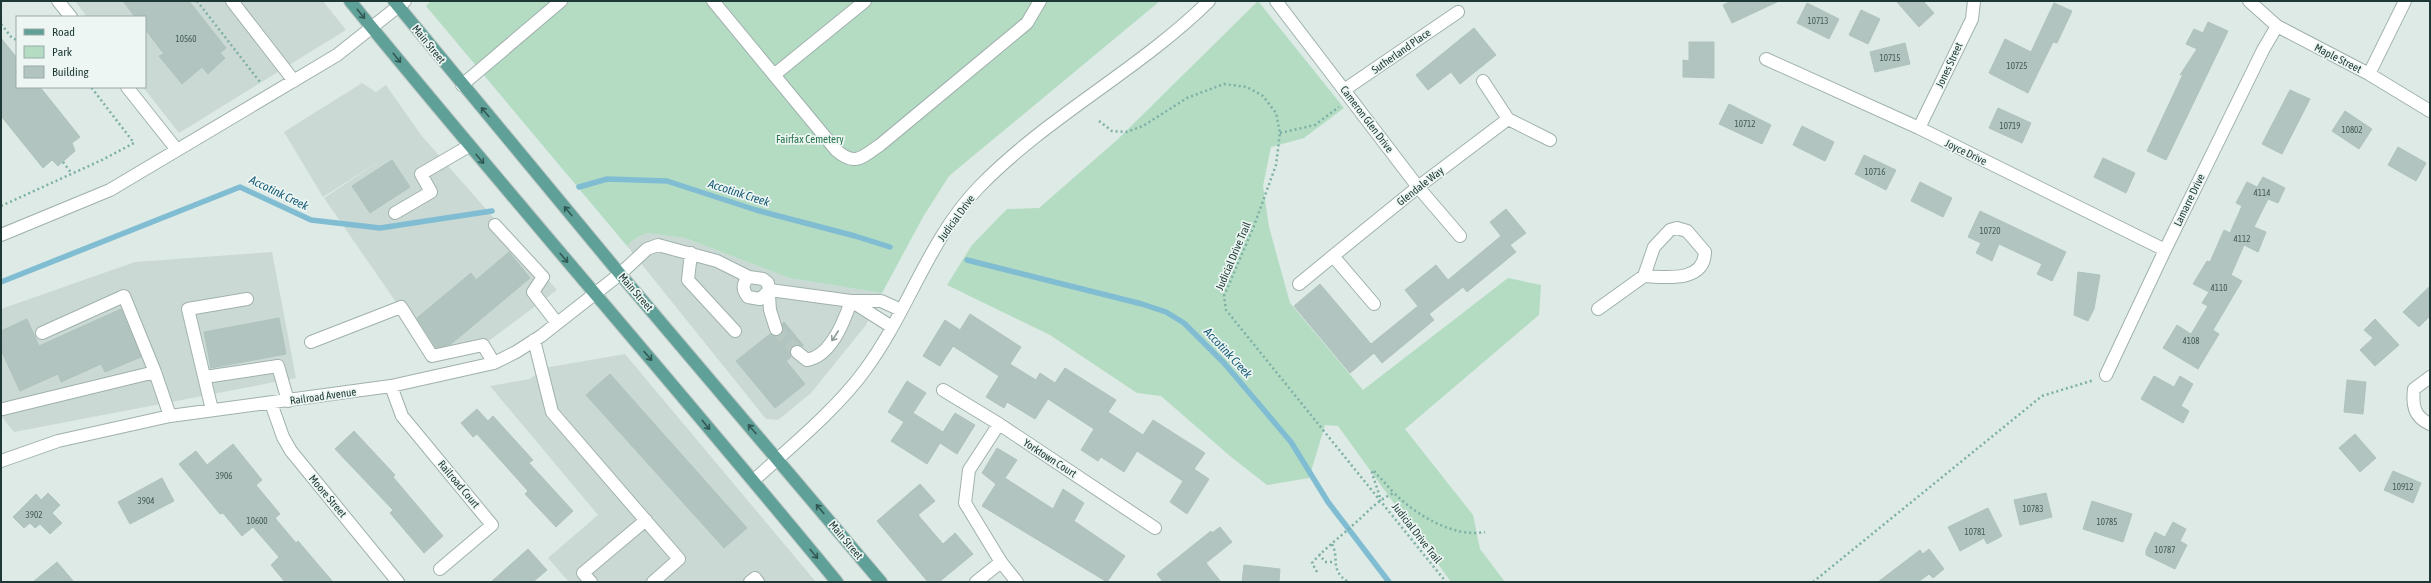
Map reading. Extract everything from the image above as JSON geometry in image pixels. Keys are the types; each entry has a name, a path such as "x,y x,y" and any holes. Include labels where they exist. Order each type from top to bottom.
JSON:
{"main road":[{"path":"350,1 469,146 837,582"},
{"name":"Main Street","path":"399,3 462,85 881,582"}],"street":[{"path":"58,1 70,16"},
{"path":"232,1 294,81"},
{"path":"462,85 561,1"},
{"path":"713,1 836,150 849,160 860,159 880,145 1027,23 1040,1"},
{"path":"774,75 865,1"},
{"name":"Judicial Drive","path":"753,481 853,385 865,370 892,327 942,236 959,210 979,187 1024,147 1209,1"},
{"name":"Cameron Glen Drive","path":"1276,1 1418,187 1460,236"},
{"name":"Jones Street","path":"1919,128 1972,19 1974,1"},
{"name":"Maple Street","path":"2249,1 2277,26 2369,74 2430,110"},
{"path":"2369,74 2405,1"},
{"path":"1,235 110,190 337,55 372,28 399,3"},
{"name":"Sutherland Place","path":"1348,94 1458,12"},
{"name":"Lamarre Drive","path":"2106,375 2164,250 2263,50 2277,26"},
{"name":"Joyce Drive","path":"1766,59 1919,128 2164,250"},
{"path":"1483,81 1508,119 1550,140"},
{"path":"128,88 178,150"},
{"name":"Glendale Way","path":"1299,284 1418,187 1508,119"},
{"path":"395,213 431,192 421,174 469,146"},
{"path":"495,226 543,277 533,292 557,324"},
{"path":"1598,309 1644,276 1654,247 1670,230 1677,228 1688,231 1705,252 1705,260 1693,274 1676,277 1644,276"},
{"name":"Railroad Avenue","path":"1,461 58,441 170,416 391,386 494,363 534,340 557,324 620,274 647,249 658,245 717,261 750,277"},
{"path":"691,253 688,280 735,331"},
{"path":"1333,256 1374,304"},
{"path":"776,329 770,310 770,290 768,283 763,279 750,277 745,280 743,286 748,297 760,299 770,290 852,301 881,301 901,310"},
{"path":"42,333 124,296 155,372 170,416"},
{"path":"212,410 188,309 247,299"},
{"path":"852,301 892,327"},
{"path":"797,352 807,360 817,358 834,339 852,301"},
{"path":"311,342 401,307 432,356 483,345 494,363"},
{"path":"534,340 552,412 679,559 653,582"},
{"path":"205,377 278,366 288,401"},
{"path":"3,409 155,372"},
{"path":"2430,377 2414,389 2412,404 2421,420 2430,424"},
{"name":"Railroad Court","path":"391,386 402,416 492,525 440,569"},
{"name":"Yorktown Court","path":"942,390 999,424 1156,528"},
{"name":"Moore Street","path":"271,403 283,437 291,452 398,582"},
{"path":"999,424 969,470 965,503 1000,562 1017,582"},
{"path":"591,582 583,573 646,520"},
{"path":"976,582 1000,562"},
{"path":"750,582 755,578 758,582"}],"path":[{"path":"197,1 260,82"},
{"path":"1,24 12,38 16,40"},
{"name":"Judicial Drive Trail","path":"1099,121 1112,131 1126,132 1143,126 1187,98 1224,84 1247,86 1263,96 1276,113 1280,133 1274,172 1254,226 1224,296 1226,310 1446,582"},
{"path":"1,206 72,174 134,143 92,88"},
{"path":"1280,133 1303,130 1315,125 1348,94"},
{"path":"63,162 72,174"},
{"path":"1813,582 2042,396 2106,375"},
{"path":"1380,499 1372,473 1373,470 1406,505 1435,524 1471,535 1485,532"},
{"path":"1317,572 1312,563 1320,554 1355,524 1380,499 1394,493"},
{"path":"1332,544 1336,552 1334,562 1337,573 1348,582"},
{"path":"1320,554 1325,562 1334,562"}],"shaded area":[{"path":"75,1 323,1 346,30 179,133 144,88 146,88 146,16 86,16"},
{"path":"362,83 376,92 386,85 421,135 557,290 470,355 436,360 324,198 386,157 323,197 284,132"},
{"path":"647,233 685,238 789,278 882,293 866,325 811,393 778,420 766,419 627,246 636,238"},
{"path":"272,252 296,378 14,432 1,416 1,309 135,262"},
{"path":"625,354 816,582 569,582 548,558 598,515 490,386 530,379 544,368"}],"green space":[{"name":"Fairfax Cemetery","path":"431,1 1160,1 949,176 923,217 882,293 789,278 685,238 647,233 636,238 627,246 426,6"},
{"path":"1258,1 1344,108 1304,138 1271,147 1263,186 1269,227 1290,303 1363,390 1508,278 1541,285 1539,315 1405,429 1473,515 1480,549 1505,582 1451,582 1338,426 1325,425 1309,478 1267,485 1230,456 1161,396 1137,393 1050,335 947,285 972,245 1007,209 1039,208 1117,140"}],"building":[{"path":"123,1 189,1 226,48 220,53 225,58 208,74 202,67 182,84 159,56 164,54 146,30 146,16 134,16"},
{"path":"1731,1 1779,1 1732,23 1723,5"},
{"path":"1896,1 1923,1 1934,13 1919,27"},
{"path":"1807,3 1839,19 1829,39 1797,23"},
{"path":"2054,3 2072,11 2057,43 2053,42 2028,93 1989,73 2005,39 2031,52"},
{"path":"1861,10 1880,19 1868,44 1849,35"},
{"path":"2208,22 2228,31 2166,160 2147,151 2183,74 2180,75 2197,49 2186,44 2194,29 2203,33"},
{"path":"1474,28 1496,55 1460,84 1451,72 1428,90 1416,75"},
{"path":"1,38 16,57 16,88 41,88 80,137 72,143 75,151 58,166 52,160 43,168 1,116"},
{"path":"1689,42 1714,42 1714,78 1683,77 1683,60 1689,61"},
{"path":"1905,43 1910,64 1875,72 1870,52"},
{"path":"2290,90 2310,99 2282,154 2262,144"},
{"path":"1729,104 1771,125 1762,144 1719,124"},
{"path":"1998,108 2031,123 2022,143 1989,128"},
{"path":"2345,111 2372,129 2359,149 2332,131"},
{"path":"1802,126 1834,142 1825,161 1793,145"},
{"path":"2398,147 2426,163 2416,181 2388,165"},
{"path":"1864,155 1896,170 1886,190 1855,174"},
{"path":"2103,158 2135,173 2126,193 2094,177"},
{"path":"392,160 410,187 370,213 352,186"},
{"path":"2263,177 2285,188 2278,203 2268,199 2254,227 2266,232 2258,252 2244,245 2231,275 2242,281 2213,330 2219,334 2198,369 2163,348 2177,325 2191,334 2208,306 2202,303 2209,292 2193,284 2207,261 2210,262 2224,230 2230,233 2242,206 2236,203 2247,182 2257,187"},
{"path":"1920,182 1952,198 1943,217 1911,201"},
{"path":"1506,209 1526,233 1510,245 1516,252 1467,292 1463,287 1429,314 1434,320 1382,363 1374,353 1350,373 1294,306 1320,284 1371,344 1418,306 1405,290 1436,265 1448,280 1501,236 1490,222"},
{"path":"1980,211 2066,252 2052,281 2037,274 2042,264 1999,244 1992,261 1976,253 1981,243 1968,237"},
{"path":"509,252 530,278 451,344 436,348 417,318 471,273 476,280"},
{"path":"2078,272 2100,275 2094,309 2088,321 2074,315"},
{"path":"2430,286 2430,316 2419,327 2403,312"},
{"path":"121,309 141,357 105,372 101,364 61,382 58,374 20,391 1,350 1,331 27,319 39,346"},
{"path":"970,314 1021,347 1010,364 1036,380 1040,373 1055,383 1065,368 1116,400 1108,412 1143,435 1153,420 1205,453 1194,469 1209,479 1187,514 1170,502 1183,481 1137,451 1124,472 1101,457 1098,461 1081,450 1094,429 1048,399 1035,419 1007,402 1004,408 986,397 999,376 953,346 940,366 923,356 945,320 960,330"},
{"path":"279,318 286,354 211,368 204,332"},
{"path":"2375,319 2399,345 2375,366 2360,350 2373,338 2364,330"},
{"path":"784,322 804,346 798,345 791,347 791,357 786,361 805,384 775,408 736,361 770,334 775,336 781,334 783,330 782,324"},
{"path":"610,374 747,528 724,548 586,395"},
{"path":"2154,376 2174,387 2180,376 2193,384 2181,406 2189,411 2183,423 2141,399"},
{"path":"2347,380 2366,382 2363,414 2344,412"},
{"path":"907,381 926,393 913,413 943,432 955,413 975,425 957,454 940,443 927,464 891,441 904,422 888,412"},
{"path":"477,409 488,421 493,416 533,460 529,463 573,511 556,527 525,494 528,491 477,434 473,437 461,423"},
{"path":"354,431 395,475 393,477 443,536 424,553 390,513 393,510 335,449"},
{"path":"2355,434 2376,458 2360,472 2339,448"},
{"path":"233,444 262,480 256,485 280,514 275,518 296,543 298,541 333,582 285,582 271,565 279,557 253,527 242,536 223,513 220,514 179,464 196,451 207,465"},
{"path":"997,448 1017,460 1005,478 1053,509 1063,489 1084,503 1074,521 1125,556 1107,582 982,506 996,484 982,473"},
{"path":"2393,471 2421,483 2413,503 2384,490"},
{"path":"162,478 174,501 130,524 118,502"},
{"path":"920,484 935,501 918,515 943,544 955,533 973,554 939,582 928,582 877,521"},
{"path":"48,493 60,505 52,513 62,523 50,534 40,524 35,528 30,523 24,528 13,517 36,494 41,500"},
{"path":"2046,493 2052,517 2020,525 2014,500"},
{"path":"2092,501 2132,514 2123,542 2083,529"},
{"path":"1988,508 2002,536 1987,544 1984,538 1960,551 1948,527"},
{"path":"2173,522 2186,529 2180,541 2187,545 2175,569 2146,555 2146,550 2155,532 2165,537"},
{"path":"1220,527 1232,542 1206,563 1221,582 1163,582 1157,574 1211,531 1212,533"},
{"path":"528,549 547,570 533,582 491,582"},
{"path":"1929,549 1944,569 1933,578 1929,574 1918,582 1878,582 1920,550 1923,554"},
{"path":"57,562 74,582 33,582"},
{"path":"1244,565 1280,569 1279,582 1242,582"}],"waterway":[{"name":"Accotink Creek","path":"579,187 607,179 667,181 756,210 855,236 890,247"},
{"name":"Accotink Creek","path":"1,282 240,187 311,220 380,228 492,211"},
{"name":"Accotink Creek","path":"967,260 1142,304 1166,312 1184,323 1224,363 1291,442 1328,502 1389,582"}],"tunnel":[{"path":"776,329 797,352"}]}
